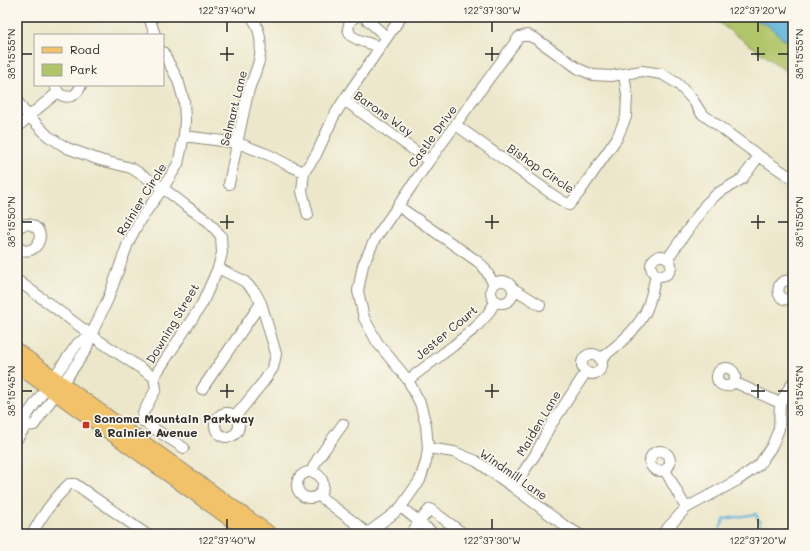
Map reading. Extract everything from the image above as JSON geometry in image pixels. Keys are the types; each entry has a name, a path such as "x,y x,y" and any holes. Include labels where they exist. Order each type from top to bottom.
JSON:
{"main road":[{"path":"17,350 55,386 250,534"},
{"path":"17,366 55,386 271,534"}],"street":[{"path":"149,17 155,34"},
{"name":"Selmart Lane","path":"229,184 248,91 260,57 261,42 258,26 252,17"},
{"path":"355,17 350,21 348,29 352,36 380,47"},
{"path":"364,17 386,38"},
{"path":"308,215 302,191 304,172 316,155 334,116 344,100 401,17"},
{"name":"Castle Drive","path":"366,534 401,507 420,480 426,462 428,448 426,425 420,403 408,380 377,342 364,318 358,291 363,265 375,239 518,37 527,35 536,39 580,69 593,75 604,76 642,71 662,74 678,84 693,100 701,113 793,179"},
{"name":"Rainier Circle","path":"17,439 26,426 25,418 86,350 91,335 108,299 128,243 140,220 178,164 184,136 184,102 178,80 164,54"},
{"name":"Bishop Circle","path":"456,125 569,205 617,138 626,117 627,95 624,74"},
{"path":"17,128 56,88 61,95 70,96 77,93 80,86"},
{"name":"Downing Street","path":"17,100 23,110 48,136 66,148 100,160 130,168 163,188 209,222 221,236 222,253 218,268 202,304 154,377 91,335 17,280"},
{"name":"Barons Way","path":"344,100 429,161"},
{"path":"184,136 238,143 304,172"},
{"path":"668,258 706,204 718,193 742,179 759,156"},
{"path":"398,206 477,260 483,266 494,284"},
{"path":"17,229 22,226 30,225 37,229 40,237 35,248 23,250 18,248"},
{"path":"658,256 665,256 671,264 671,270 666,275 656,275 651,267 653,260 658,256"},
{"path":"218,268 244,281 255,292 261,303 276,354 273,368 235,417"},
{"path":"600,360 630,333 640,321 650,299 656,275"},
{"path":"514,290 510,300 503,303 496,301 491,294 494,284 501,280 506,281 514,290 540,305"},
{"path":"793,282 789,280 782,282 778,287 780,296 784,299 788,300 793,298"},
{"name":"Jester Court","path":"408,380 454,346 475,328 488,315 496,301"},
{"path":"202,389 261,303"},
{"path":"589,354 596,355 600,360 601,366 598,372 592,374 586,372 582,367 582,361 589,354"},
{"name":"Maiden Lane","path":"513,487 535,455 549,428 586,372"},
{"path":"154,377 156,389 143,413 142,418 144,422 184,448"},
{"path":"734,382 780,403"},
{"path":"662,534 686,508 738,480 759,465 772,446 779,429 780,403 793,382"},
{"path":"17,420 26,426"},
{"path":"311,472 317,460 343,424"},
{"name":"Windmill Lane","path":"428,448 454,452 476,461 565,526 580,534"},
{"path":"665,470 686,508"},
{"path":"311,472 318,474 322,480 323,487 318,495 310,497 304,496 299,490 298,484 300,478 304,474 311,472"},
{"path":"32,534 58,495 69,484 75,484 146,534"},
{"path":"318,495 355,523 366,534"},
{"path":"401,507 434,534"},
{"path":"411,534 430,509 464,534"}],"green space":[{"path":"711,17 793,17 793,76"}],"water":[{"path":"750,17 793,17 793,43 783,39 769,26"}],"waterway":[{"path":"718,534 724,519 756,514 764,534"}],"place":[{"name":"Sonoma Mountain Parkway & Rainier Avenue","path":"86,425"}]}
